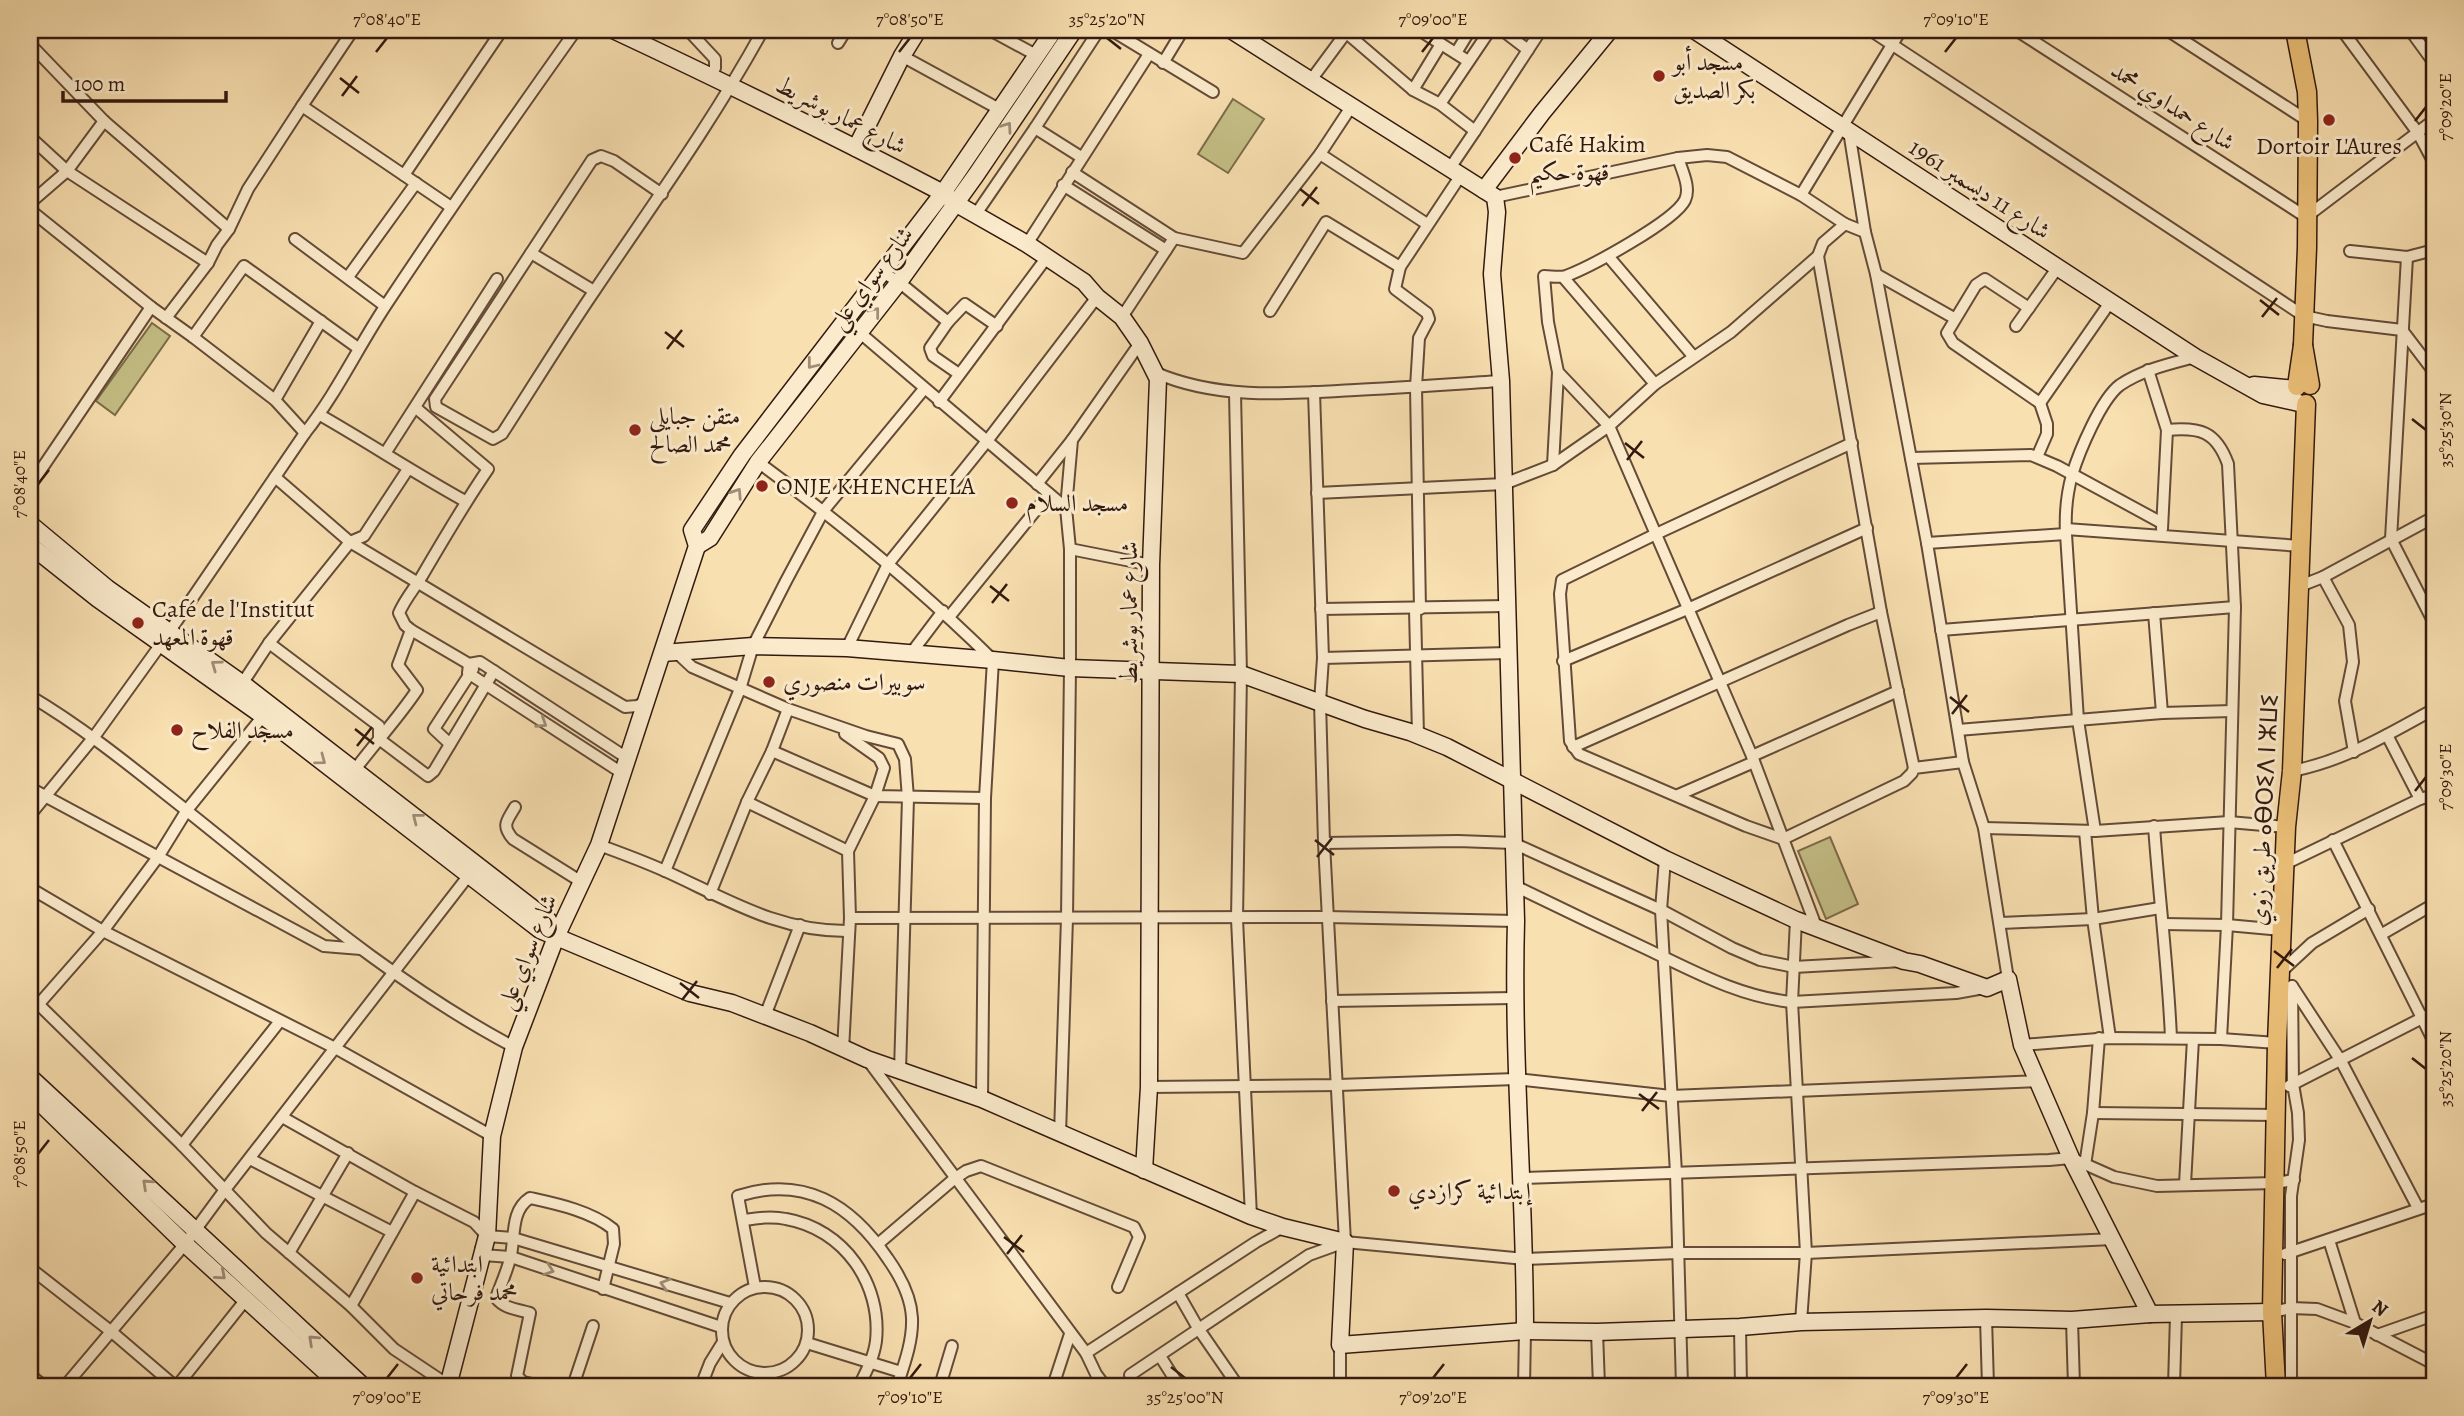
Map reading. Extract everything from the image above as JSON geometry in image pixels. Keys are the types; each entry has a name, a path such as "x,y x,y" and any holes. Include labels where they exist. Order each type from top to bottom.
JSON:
{"main road":[{"path":"2295,30 2307,92 2308,121 2304,316"},
{"name":"طريق زوي ⴰⴱⵔⵉⴷ ⵏ ⵣⵡⵉ","path":"2276,1386 2272,1311 2281,1256 2275,1183 2278,1115 2285,1088 2277,1043 2300,586 2304,316"}],"street":[{"path":"166,318 208,263 229,229 248,188 353,30"},
{"path":"404,175 502,30"},
{"path":"30,816 94,737 166,637 320,415 358,348 451,207 576,30"},
{"name":"شارع عمار بوشريط","path":"613,30 733,85 856,148 1027,244 1084,282 1097,297 1122,317 1140,343 1158,379 1151,565 1149,1087 1144,1170"},
{"path":"688,30 715,59 715,68 711,75"},
{"path":"662,194 614,161 596,157 435,399 436,407 493,439 502,435 594,291 662,194 733,85 763,30"},
{"path":"838,43 846,30"},
{"path":"856,148 918,30"},
{"path":"990,30 1036,55"},
{"name":"شارع سواي علي","path":"697,546 710,538 758,462 899,282 999,109 1054,30"},
{"name":"شارع سواي علي","path":"448,1386 487,1236 492,1136 514,1046 556,937 599,845 646,702 670,653 697,546 692,530 742,455 884,273 949,198 1074,30"},
{"path":"976,214 1099,30"},
{"path":"1111,30 1213,92"},
{"path":"1163,63 1183,30"},
{"path":"1231,30 1490,193 1497,212 1492,274 1501,381 1507,653 1513,782 1516,1079 1525,1259 1524,1386"},
{"path":"1419,30 1468,61"},
{"path":"1456,53 1470,30"},
{"path":"1440,104 1490,30"},
{"path":"1502,30 1528,50"},
{"path":"1418,735 1416,387 1419,338 1429,319 1427,313 1395,289 1399,267 1427,225 1475,131 1541,30"},
{"path":"1490,193 1542,113 1610,30"},
{"name":"شارع 11 ديسمبر 1961","path":"1694,30 2195,357 2241,384 2301,394"},
{"path":"1870,30 2304,316 2337,323 2402,330 2434,372"},
{"path":"1801,195 1846,129 1901,30"},
{"name":"شارع حمداوي محمد","path":"2016,30 2306,217"},
{"path":"2167,30 2308,121"},
{"path":"2342,30 2418,133 2434,163"},
{"path":"2410,30 2434,63"},
{"path":"1311,80 1346,31 1413,90 1440,104 1475,131"},
{"path":"30,44 104,121 229,229"},
{"path":"1413,90 1441,44"},
{"path":"1027,244 1149,54"},
{"path":"902,56 999,109"},
{"path":"302,106 451,207"},
{"path":"1072,172 1174,238 1243,253 1320,154 1351,107"},
{"path":"2306,217 2434,120"},
{"path":"30,203 67,171 104,121"},
{"path":"1035,128 1081,157"},
{"path":"1846,129 1927,543 1963,762 1984,828 2008,979 2022,1045 2150,1314"},
{"path":"30,137 67,171 208,263"},
{"path":"1320,154 1427,225"},
{"path":"1490,193 1678,158 1707,155 1727,157 1801,195 1845,224 1866,232"},
{"path":"1553,465 1558,372 1548,322 1544,276 1563,277 1608,256 1673,214 1685,202 1687,194 1678,158"},
{"path":"348,277 416,183"},
{"path":"1063,185 1166,250"},
{"path":"30,210 151,307 275,400 305,433"},
{"path":"1270,311 1326,222 1399,267"},
{"path":"1317,493 1504,484 1553,465 1609,426 1655,384 1731,332 1818,256 1823,243 1845,224"},
{"path":"1122,317 1174,238"},
{"path":"295,239 385,306"},
{"path":"2350,251 2407,257 2434,250"},
{"path":"531,253 594,291"},
{"path":"1608,256 1693,356"},
{"path":"1818,256 1853,443 1881,612 1913,773 1904,781 1783,839 1746,826 1579,754 1573,747 1569,733 1563,661 1560,594 1562,580 1853,443"},
{"path":"939,402 1047,257"},
{"path":"2407,257 2391,539 2434,622"},
{"path":"193,337 244,266 358,348"},
{"path":"2016,326 2058,267"},
{"path":"884,273 948,322"},
{"path":"1876,274 1954,318"},
{"path":"1563,277 1655,384"},
{"path":"386,452 497,279"},
{"path":"2029,308 1985,279 1976,285 1947,333 1953,343 2040,403 2048,424 2048,434 2037,457"},
{"path":"847,648 888,564 987,441 1097,297"},
{"path":"2040,403 2111,301"},
{"path":"959,374 933,356 930,348 948,322 965,304 997,326"},
{"path":"30,486 151,307"},
{"path":"275,400 321,321"},
{"path":"859,332 1066,508"},
{"path":"1037,484 1072,440 1140,343"},
{"path":"2078,1161 2093,1113 2105,1038 2092,919 2090,831 2078,720 2066,531 2067,505 2072,475 2097,416 2110,395 2126,381 2148,370 2195,357"},
{"path":"2148,370 2167,430 2162,529"},
{"path":"1154,372 1177,382 1235,393 1314,393 1501,381"},
{"path":"1558,372 1609,426 1690,608 1753,759 1817,929"},
{"path":"665,871 740,689 753,646 824,510 924,389"},
{"path":"1235,393 1241,674 1237,919 1251,1216"},
{"path":"1314,393 1323,658 1320,702 1324,843 1345,1242 1340,1386"},
{"path":"416,408 488,470 405,599 399,613 405,625 472,667 494,671 624,765"},
{"path":"320,415 466,501"},
{"path":"2167,430 2191,428 2202,431 2213,438 2228,464 2235,607 2227,925 2221,1039"},
{"path":"1060,1134 1067,918 1070,668 1070,549 1066,508 1072,440"},
{"path":"1911,458 2024,454 2037,457 2162,529"},
{"path":"758,462 824,510 946,614 993,660 985,798 982,1099"},
{"path":"238,690 269,643 350,542 363,536 408,469"},
{"path":"275,477 350,542 625,706 637,706 646,702"},
{"path":"912,652 1049,494"},
{"path":"2300,586 2323,577 2434,517"},
{"path":"30,524 102,593"},
{"path":"1563,661 1690,608 1867,528"},
{"path":"1927,543 2066,531 2109,534 2162,529 2233,542 2301,546"},
{"path":"30,545 166,637 548,920 556,937"},
{"path":"1070,549 1151,565"},
{"path":"2323,577 2350,625 2353,662 2345,701 2354,752"},
{"path":"1321,609 1506,606"},
{"path":"1941,630 2235,607"},
{"path":"1573,747 1881,612"},
{"path":"2154,612 2162,713"},
{"path":"351,775 393,725 417,690 398,665 411,630"},
{"path":"269,643 379,726 379,739"},
{"path":"670,653 753,646 847,648 1070,668 1241,674 1418,735 1459,753 1665,859 1796,920 1904,961 1987,988"},
{"path":"670,653 691,667 788,709 898,744 905,759 908,798 900,1071"},
{"path":"1323,658 1507,653"},
{"path":"472,667 485,685 624,765"},
{"path":"450,744 434,729 472,667"},
{"path":"379,739 428,776 434,771 494,671"},
{"path":"238,690 263,716 351,775 540,930 690,993 732,1003 810,1033 843,1050 982,1099 1251,1216 1283,1227 1345,1242 1525,1259 1678,1253 1806,1253 2113,1239"},
{"path":"1678,795 1898,691"},
{"path":"30,696 94,737 361,949 444,1007 514,1046"},
{"path":"710,894 788,709"},
{"path":"2292,771 2311,768 2354,752 2434,709"},
{"path":"1958,730 2162,713 2232,711"},
{"path":"38,1004 103,931 158,857 187,810 263,716"},
{"path":"824,722 858,741 882,761 884,768 875,796 848,851 850,918 843,1050"},
{"path":"2387,735 2420,799"},
{"path":"882,761 898,744"},
{"path":"772,751 875,796 985,798"},
{"path":"1914,768 1963,762"},
{"path":"30,788 324,946 361,949"},
{"path":"2285,864 2420,799 2434,795"},
{"path":"747,802 848,851"},
{"path":"515,807 506,827 513,839 580,881"},
{"path":"1984,828 2090,831 2229,822 2286,827"},
{"path":"2154,825 2169,983 2171,1038"},
{"path":"2333,840 2434,1042"},
{"path":"1324,843 1513,843 1661,910 1749,956 1794,967 1904,961"},
{"path":"599,845 779,922 825,931 849,930"},
{"path":"1665,859 1661,910 1676,1173 1682,1386"},
{"path":"65,1386 113,1333 185,1244 469,874"},
{"path":"1515,886 1740,992 1770,1000 1792,1002 1955,993 1987,988 2008,979"},
{"path":"30,888 103,931 335,1048 492,1136"},
{"path":"2382,934 2434,904"},
{"path":"2001,923 2092,919 2160,908"},
{"path":"2369,909 2283,964 2292,986 2342,1061 2417,1208"},
{"path":"850,918 1327,917 1516,921"},
{"path":"1796,920 1792,1002 1806,1253 1801,1322"},
{"path":"2163,924 2227,925 2282,930"},
{"path":"765,1016 800,925"},
{"path":"2291,1386 2291,1308 2281,1256 2299,1140 2298,1113 2285,1088 2292,986"},
{"path":"30,996 182,1145 265,1233 351,1306 394,1349 448,1386"},
{"path":"1332,1001 1514,998"},
{"path":"2285,1088 2434,1012"},
{"path":"182,1145 280,1020"},
{"path":"2022,1045 2105,1038 2221,1039 2277,1043"},
{"path":"2185,1184 2193,1039"},
{"path":"867,1059 1086,1353 1105,1386"},
{"path":"30,1077 363,1386"},
{"path":"1149,1087 1338,1085 1516,1079 1671,1096 2039,1081"},
{"path":"32,1099 185,1244 247,1298 329,1382"},
{"path":"2093,1113 2278,1115"},
{"path":"282,1117 474,1222 487,1236 513,1238 730,1303"},
{"path":"289,1253 348,1153"},
{"path":"250,1159 392,1232"},
{"path":"1521,1178 2049,1160 2078,1161 2099,1172 2157,1186 2275,1183 2294,1180"},
{"path":"878,1244 954,1179 981,1166 1135,1227 1139,1237 1118,1287"},
{"path":"755,1287 738,1196 760,1189 806,1191 847,1212 878,1244 897,1271 910,1304 912,1327 897,1386"},
{"path":"351,1306 415,1192"},
{"path":"542,1386 523,1382 517,1376 530,1313 511,1309 501,1304 496,1297 510,1257 515,1219 522,1203 530,1198 544,1201 602,1220 613,1229 614,1244 603,1289"},
{"path":"2281,1256 2434,1204"},
{"path":"744,1220 765,1217 786,1219 816,1229 842,1247 856,1262 867,1281 877,1322 870,1364 859,1386"},
{"path":"474,1222 483,1255 510,1257 721,1327"},
{"path":"1086,1353 1283,1227"},
{"path":"2329,1240 2355,1323"},
{"path":"1130,1375 1309,1255 1345,1242"},
{"path":"30,1268 176,1386 247,1298"},
{"path":"768,1286 792,1295 807,1317 807,1343 801,1355 779,1372 765,1374 739,1365 723,1342 721,1327 730,1303 755,1287 768,1286"},
{"path":"1178,1293 1198,1328 1238,1386"},
{"path":"1340,1345 1525,1331 1597,1332 1801,1322 1986,1318 2072,1320 2150,1314 2317,1308 2355,1323 2434,1364"},
{"path":"2174,1386 2176,1315"},
{"path":"2377,1335 2434,1315"},
{"path":"1986,1318 1988,1386"},
{"path":"2072,1320 2074,1386"},
{"path":"573,1386 593,1326"},
{"path":"1740,1327 1741,1386"},
{"path":"1597,1332 1600,1386"},
{"path":"1053,1386 1070,1334"},
{"path":"701,1386 709,1363 723,1342"},
{"path":"807,1343 901,1372"},
{"path":"940,1386 952,1346"},
{"path":"1160,1356 1179,1386"},
{"path":"30,1374 44,1386"},
{"path":"1093,1386 1096,1374"}],"shaded area":[{"path":"1233,99 1264,119 1228,173 1198,154"},
{"path":"152,323 170,336 115,415 96,401"},
{"path":"1830,837 1858,904 1826,919 1798,851"}],"place":[{"name":"مسجد أبو بكر الصديق","path":"1659,76"},
{"name":"Dortoir L'Aures","path":"2329,120"},
{"name":"Café Hakim قهوة حكيم","path":"1515,158"},
{"name":"متقن جبايلي محمد الصالح","path":"635,430"},
{"name":"ONJE KHENCHELA","path":"762,486"},
{"name":"مسجد السلام","path":"1012,503"},
{"name":"Café de l'Institut قهوة المعهد","path":"138,623"},
{"name":"سوبيرات منصوري","path":"769,682"},
{"name":"مسجد الفلاح","path":"177,730"},
{"name":"إبتدائية كرازدي","path":"1394,1191"},
{"name":"ابتدائية محمد فرحاتي","path":"417,1278"}]}
